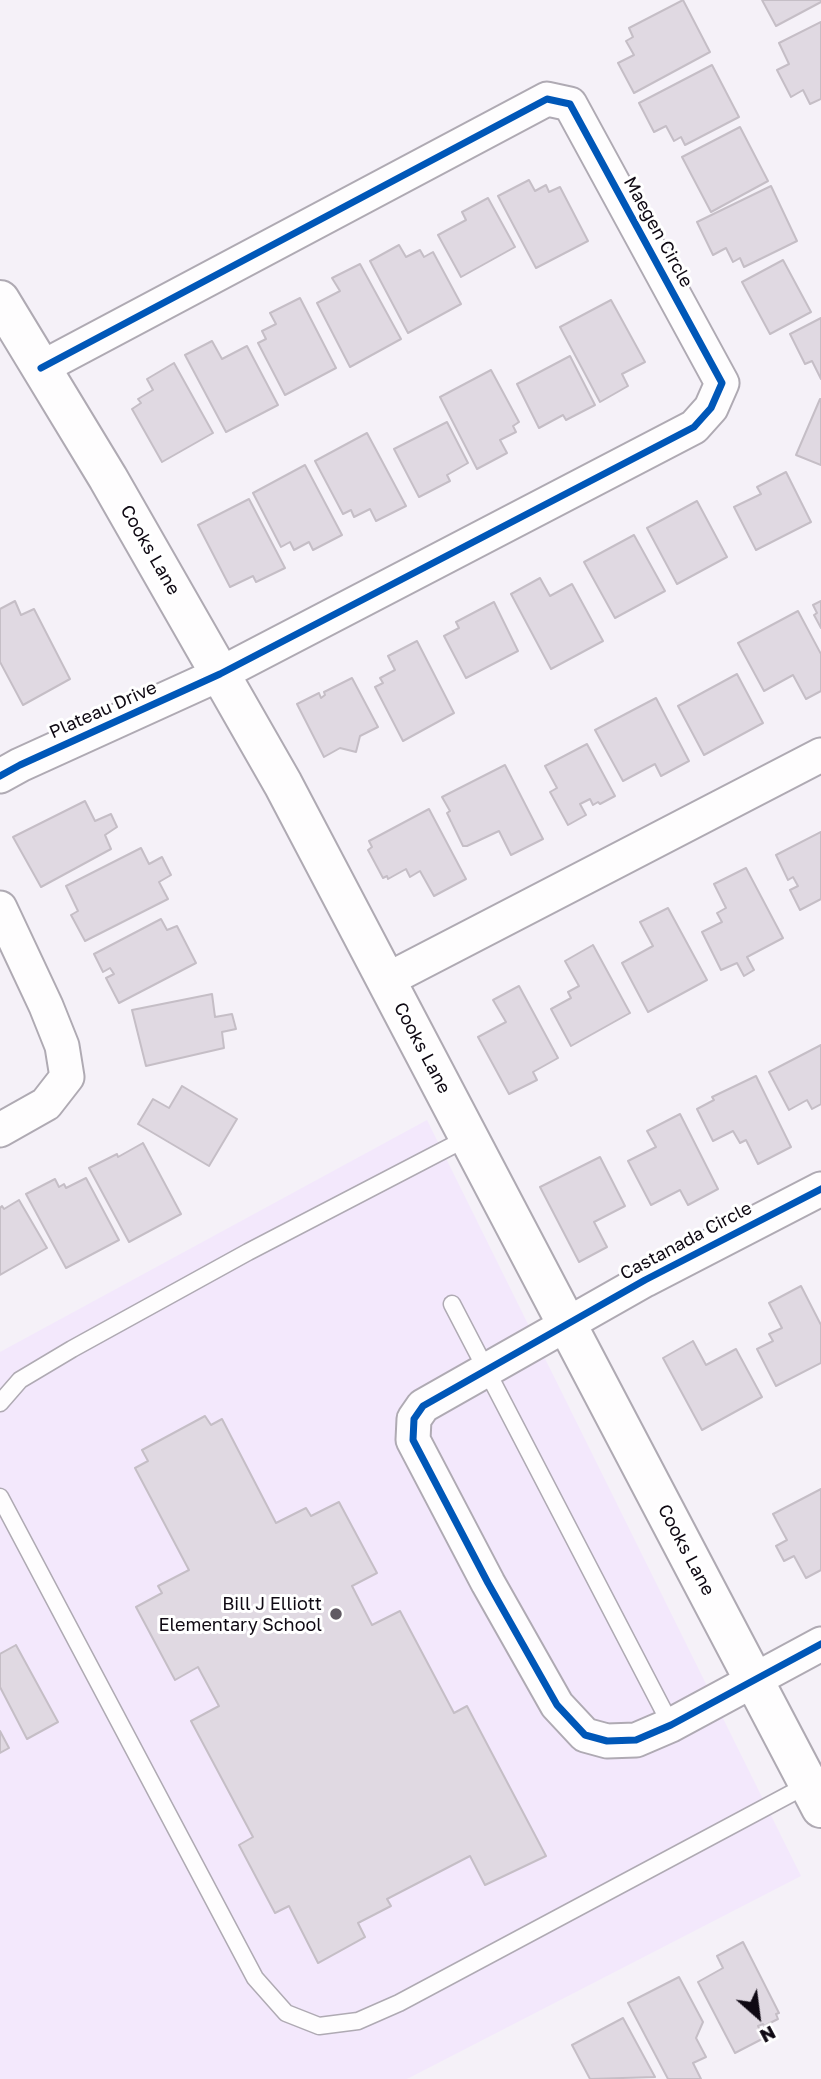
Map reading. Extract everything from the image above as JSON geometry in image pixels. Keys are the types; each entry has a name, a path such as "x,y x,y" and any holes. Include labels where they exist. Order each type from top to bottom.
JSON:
{"main road":[{"name":"Cooks Lane","path":"0,300 108,478 283,784 815,1796"}],"street":[{"name":"Maegen Circle","path":"41,368 547,99 570,104 722,383 711,408 694,427 220,674"},
{"name":"Plateau Drive","path":"0,776 220,674"},
{"path":"387,980 821,755"},
{"path":"0,908 62,1046 67,1077 46,1104 0,1129"},
{"name":"Castanada Circle","path":"821,1189 645,1280 423,1406 414,1419 412,1440 557,1705 585,1735 607,1741 636,1740 671,1725 821,1644"}],"lane":[{"path":"0,1403 20,1380 72,1349 248,1252 469,1136"},
{"path":"452,1304 671,1725"},
{"path":"0,1497 255,1978 286,2013 319,2026 358,2021 399,2003 815,1796"}],"shaded area":[{"name":"Bill J Elliott Elementary School","path":"427,1120 801,1876 407,2079 0,2079 0,1352"}],"building":[{"path":"683,0 710,52 634,93 618,63 634,55 626,41 633,37 629,28"},
{"path":"762,0 821,0 821,2 776,26"},
{"path":"821,22 821,99 810,104 803,90 791,97 777,70 789,64 779,43"},
{"path":"712,65 739,117 685,145 681,137 674,141 666,126 654,132 639,103"},
{"path":"740,127 768,181 711,212 682,157"},
{"path":"529,180 535,191 546,185 549,192 560,187 588,241 536,268 498,196"},
{"path":"771,186 797,241 744,267 740,258 733,262 726,248 713,255 697,222"},
{"path":"488,198 515,247 461,277 438,235 466,220 462,212"},
{"path":"399,245 406,257 420,250 424,257 433,252 461,304 408,333 370,261"},
{"path":"783,260 811,312 770,334 742,282"},
{"path":"360,264 401,339 350,367 317,303 340,291 332,278"},
{"path":"300,298 336,368 285,395 258,343 266,339 262,331 276,324 270,313"},
{"path":"611,300 645,362 622,374 628,386 600,402 560,327"},
{"path":"821,318 821,379 812,361 805,364 790,334"},
{"path":"212,341 222,359 247,346 278,405 226,432 185,355"},
{"path":"570,356 595,405 566,420 563,415 539,428 517,384"},
{"path":"174,363 213,433 162,462 132,409 141,403 138,399 153,390 147,379"},
{"path":"491,370 519,422 513,426 516,432 500,440 507,453 477,469 440,397"},
{"path":"821,399 821,465 796,455"},
{"path":"447,422 468,463 447,475 450,481 419,497 394,449"},
{"path":"367,433 406,506 376,521 370,509 354,517 351,510 343,514 315,461"},
{"path":"305,465 342,535 313,550 309,542 294,550 290,542 281,547 253,493"},
{"path":"786,472 811,522 756,550 734,507 761,494 757,487"},
{"path":"249,499 285,568 256,582 253,576 230,587 198,525"},
{"path":"697,501 727,557 677,584 647,528"},
{"path":"634,535 665,591 615,618 584,562"},
{"path":"540,578 550,596 572,584 603,641 551,669 511,594"},
{"path":"15,601 21,615 34,609 70,679 23,705 0,662 0,609"},
{"path":"821,601 821,628 814,615 817,613 813,605"},
{"path":"494,602 518,651 466,678 444,636 459,628 456,622"},
{"path":"798,611 821,654 821,691 806,699 793,675 764,691 738,643"},
{"path":"417,641 454,713 403,741 375,687 383,683 380,678 395,670 388,656"},
{"path":"737,674 763,723 704,755 678,706"},
{"path":"352,678 378,727 360,736 356,752 340,748 324,757 297,704 319,693 321,698 325,695 324,692"},
{"path":"656,698 689,761 661,776 655,764 623,781 595,730"},
{"path":"587,744 615,796 600,804 598,802 593,805 590,799 580,804 586,815 568,825 550,792 557,788 545,766"},
{"path":"505,765 543,839 511,855 499,831 463,846 442,797"},
{"path":"85,801 95,821 111,814 117,827 105,835 111,849 41,887 13,837"},
{"path":"429,809 466,879 434,896 420,871 410,877 406,869 388,879 387,876 383,878 368,850 372,847 369,841"},
{"path":"821,832 821,899 800,910 790,890 798,886 793,877 788,880 776,855"},
{"path":"141,848 149,864 162,857 171,875 159,882 168,899 85,941 71,915 78,911 66,886"},
{"path":"746,868 783,938 747,957 754,970 744,976 737,963 721,970 702,932 722,922 717,913 726,908 714,884"},
{"path":"668,908 707,980 648,1012 622,963 653,946 640,922"},
{"path":"161,919 167,930 177,926 196,963 119,1003 106,978 114,974 110,968 103,972 94,954"},
{"path":"593,945 630,1013 571,1046 551,1009 571,998 568,992 579,986 565,961"},
{"path":"519,986 558,1058 533,1072 537,1080 509,1094 478,1037 506,1022 493,1000"},
{"path":"212,994 215,1017 232,1014 236,1029 222,1032 224,1048 146,1066 132,1010"},
{"path":"821,1045 821,1104 812,1109 807,1100 789,1110 769,1072"},
{"path":"756,1076 791,1147 758,1164 746,1140 740,1143 733,1131 713,1141 697,1109 714,1100 712,1097"},
{"path":"182,1086 237,1119 209,1166 138,1124 153,1099 169,1108"},
{"path":"680,1114 718,1189 688,1205 680,1190 651,1205 628,1161 656,1147 647,1131"},
{"path":"143,1143 181,1214 129,1242 89,1168 117,1154 118,1157"},
{"path":"600,1157 625,1206 594,1222 607,1247 579,1262 540,1187"},
{"path":"86,1178 119,1240 66,1268 26,1194 55,1179 59,1187 64,1184 66,1188"},
{"path":"19,1200 47,1248 0,1275 0,1208 2,1206 4,1209"},
{"path":"801,1286 821,1325 821,1363 776,1386 757,1349 773,1341 769,1334 782,1328 769,1303"},
{"path":"693,1341 706,1365 736,1349 762,1397 702,1430 663,1358"},
{"path":"205,1416 211,1425 222,1419 276,1523 306,1508 311,1516 339,1502 377,1573 352,1586 372,1625 400,1611 454,1713 467,1706 546,1856 485,1885 470,1856 387,1899 391,1906 358,1923 365,1937 318,1963 289,1906 275,1913 239,1845 253,1837 191,1721 219,1706 198,1667 175,1680 136,1607 162,1593 158,1586 189,1570 135,1468 148,1461 142,1450"},
{"path":"821,1489 821,1570 806,1578 794,1556 784,1561 776,1546 787,1540 773,1514"},
{"path":"16,1645 58,1722 27,1739 0,1687 0,1654"},
{"path":"0,1731 9,1748 0,1753"},
{"path":"743,1942 779,2013 776,2014 778,2019 758,2026 764,2038 735,2053 698,1982 723,1968 717,1956"},
{"path":"679,1977 703,2022 696,2038 706,2057 693,2063 701,2079 668,2079 628,2003"},
{"path":"623,2018 655,2077 590,2079 572,2045"}],"cycle path":[{"path":"0,776 220,674 694,427 711,408 722,383 570,104 547,99 41,368"},
{"path":"821,1189 645,1280 423,1406 414,1419 413,1440 488,1583 557,1705 585,1735 607,1741 636,1740 671,1725 821,1644"}],"place":[{"name":"Bill J Elliott Elementary School","path":"336,1614"}]}
